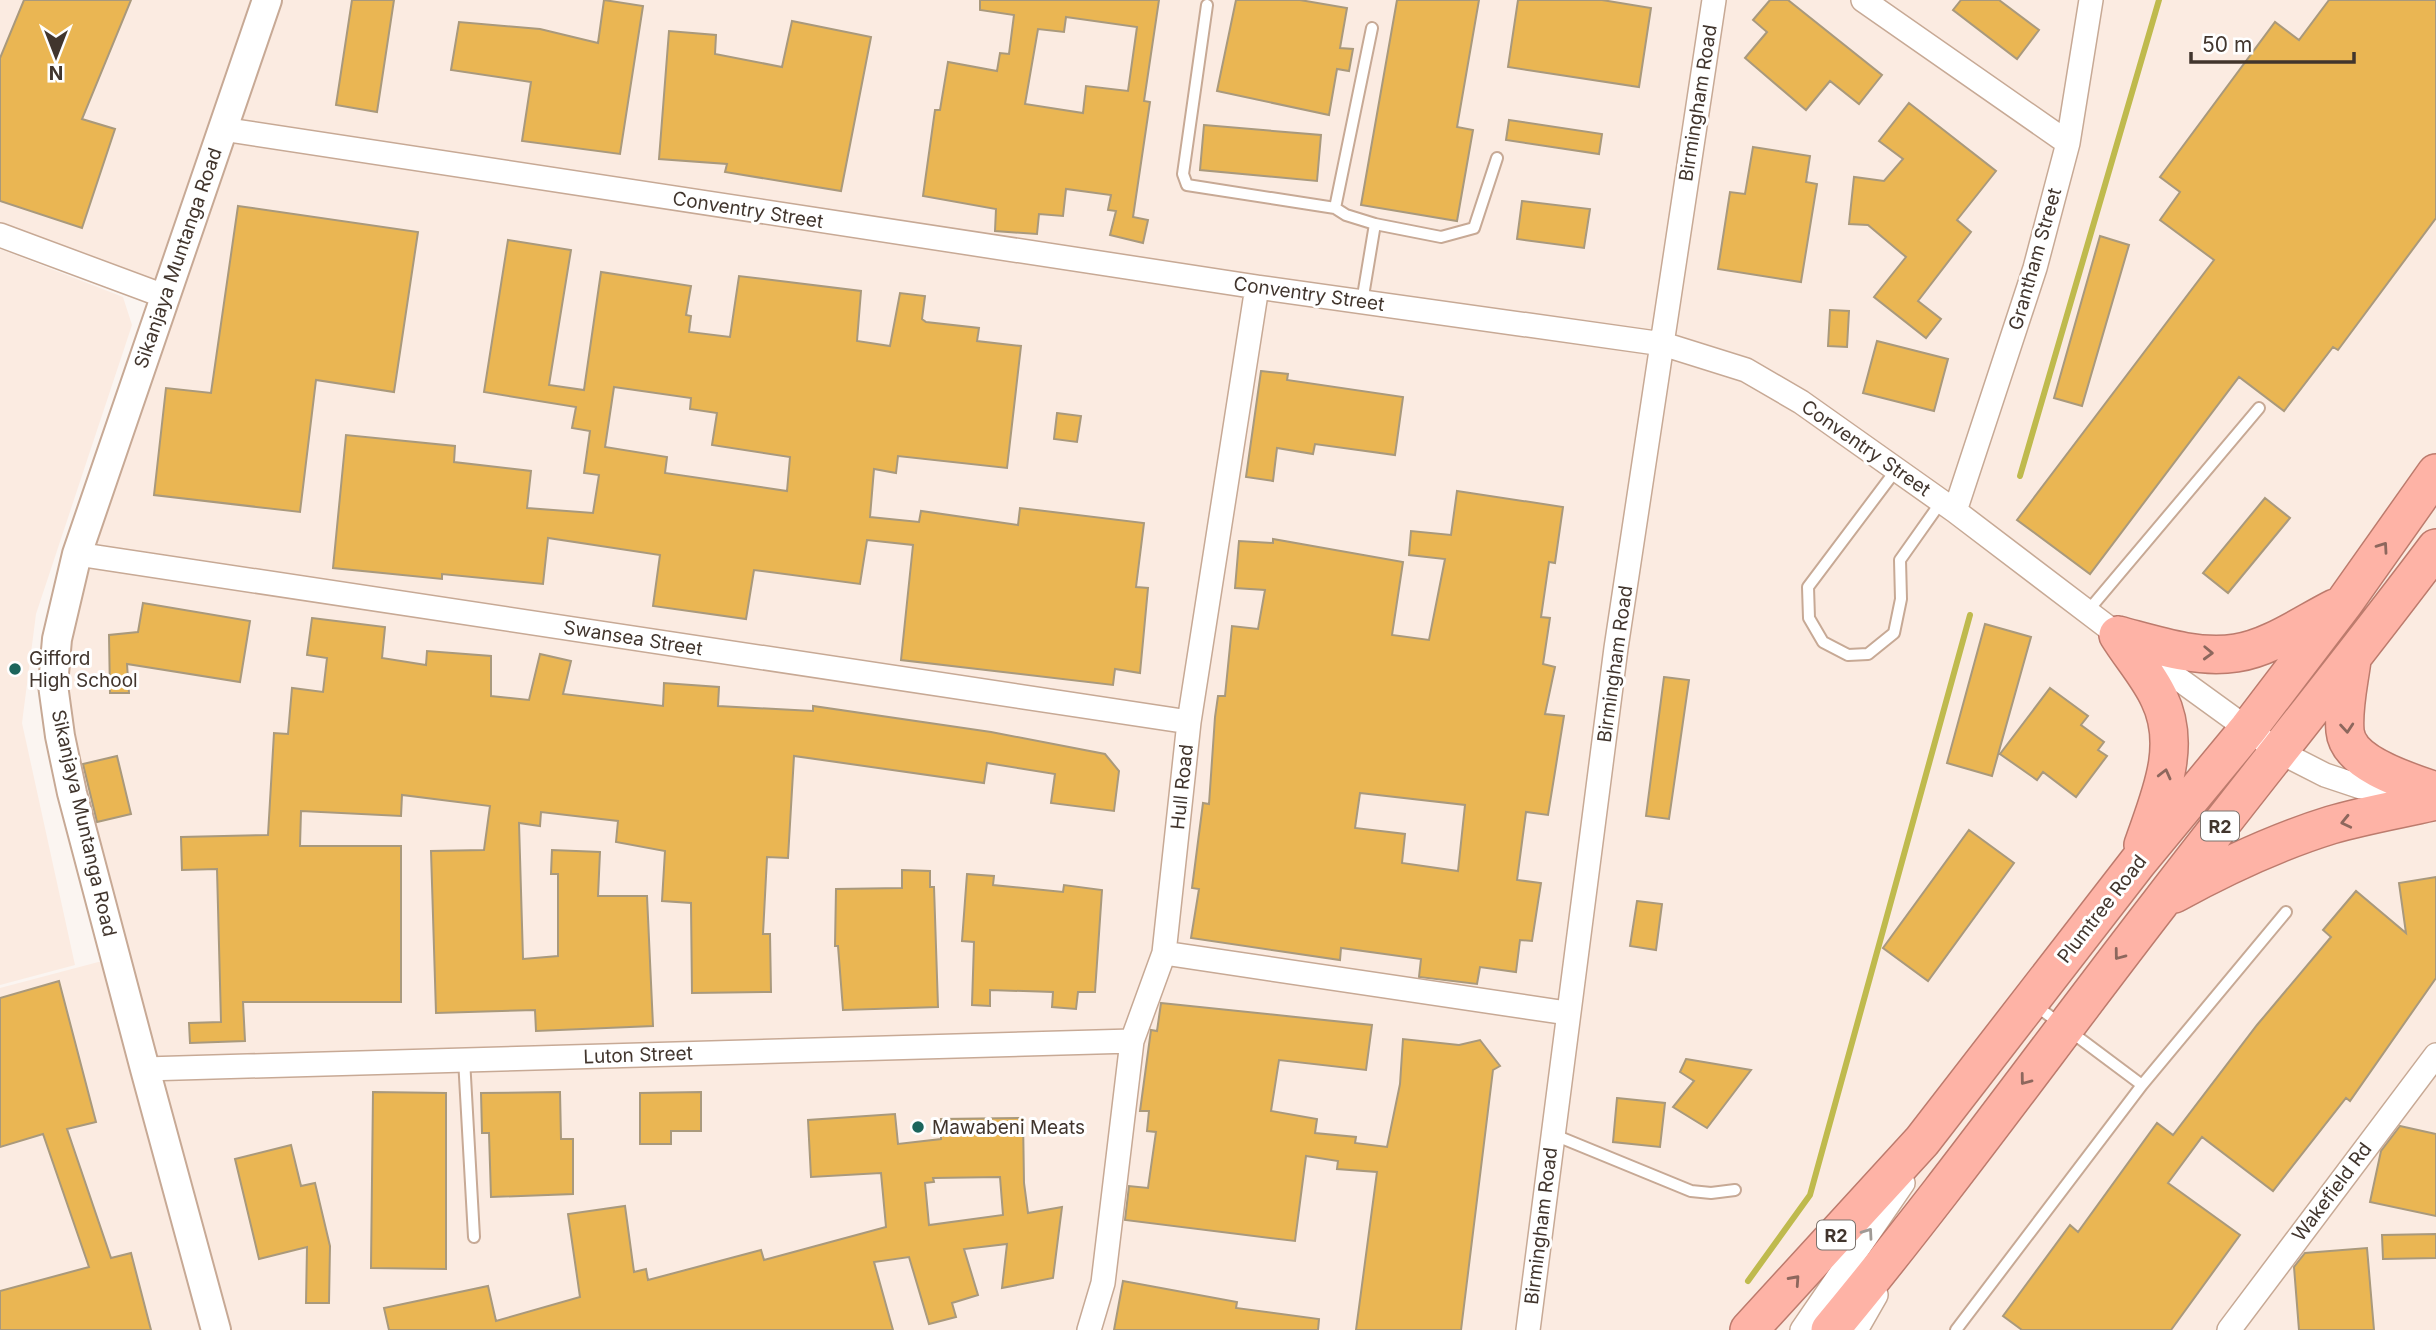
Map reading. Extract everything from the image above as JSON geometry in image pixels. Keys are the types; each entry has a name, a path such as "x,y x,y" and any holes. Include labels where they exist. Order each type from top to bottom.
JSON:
{"highway":[{"name":"Plumtree Road","path":"1749,1330 1922,1141 2138,862 2248,729 2344,603 2436,473"},
{"name":"R2","path":"1830,1330 1917,1226 2161,901 2427,566"},
{"path":"2118,635 2183,652 2236,653 2284,634 2344,603"},
{"path":"2118,635 2160,699 2170,747 2167,772 2138,862"},
{"path":"2351,660 2345,733 2354,752 2378,768 2436,796"},
{"path":"2161,901 2235,861 2278,844 2333,825 2436,796"}],"street":[{"name":"Sikanjaya Muntanga Road","path":"216,1330 72,793 53,685 57,639 77,554 267,0"},
{"name":"Birmingham Road","path":"1528,1330 1616,648 1714,0"},
{"path":"1863,0 2068,143"},
{"name":"Grantham Street","path":"1948,506 2035,268 2068,143 2091,0"},
{"name":"Conventry Street","path":"222,130 1257,287 1663,344 1746,370 1801,402 1948,506 2087,612 2278,751 2325,775 2361,787 2436,796"},
{"path":"0,235 164,296"},
{"name":"Hull Road","path":"1088,1330 1103,1283 1132,1041 1164,953 1189,722 1257,287"},
{"name":"Swansea Street","path":"77,554 1189,722"},
{"path":"1164,953 1567,1013"},
{"name":"Luton Street","path":"145,1069 1132,1041"},
{"name":"Wakefield Rd","path":"2229,1330 2436,1055"},
{"path":"1802,1330 1907,1177 1922,1141"},
{"path":"1856,1330 1917,1226"}],"lane":[{"path":"1207,5 1183,174 1187,185 1335,208 1346,215 1375,224 1441,237 1474,228 1497,159"},
{"path":"1335,208 1371,28"},
{"path":"1362,302 1375,224"},
{"path":"2087,612 2259,408"},
{"path":"1896,470 1808,587 1809,618 1824,642 1848,655 1868,654 1894,634 1901,599 1900,560 1948,506"},
{"path":"1956,1330 2142,1085 2286,912"},
{"path":"2031,1001 2142,1085"},
{"path":"464,1059 474,1237"},
{"path":"1552,1134 1691,1191 1711,1193 1735,1190"}],"shaded area":[{"path":"0,0 2436,0 2436,1330 0,1330 0,988 121,956 62,688 66,638 89,544 176,289 0,224"},
{"name":"Gifford High School","path":"0,249 123,297 132,325 36,614 22,723 75,965 0,985"}],"building":[{"path":"24,0 131,0 82,119 115,129 82,228 0,201 0,58"},
{"path":"352,0 394,0 377,112 336,105"},
{"path":"604,0 643,6 620,154 522,141 531,82 451,70 459,22 540,29 598,43"},
{"path":"980,0 1159,0 1144,101 1150,102 1133,217 1148,220 1143,243 1110,235 1116,211 1108,210 1111,195 1066,189 1063,216 1039,214 1037,234 995,231 996,209 923,196 935,110 940,110 948,62 997,71 1000,53 1009,54 1014,15 980,10","holes":["1066,17 1137,27 1128,91 1086,86 1083,113 1025,104 1038,29 1064,32"]},
{"path":"1236,0 1300,0 1347,8 1340,48 1353,49 1349,71 1337,69 1329,115 1217,91"},
{"path":"1397,0 1479,0 1457,127 1473,130 1457,221 1361,205"},
{"path":"1518,0 1602,0 1651,8 1639,87 1508,67"},
{"path":"1770,0 1788,0 1882,75 1859,104 1830,81 1806,110 1745,58 1767,32 1753,20"},
{"path":"1961,0 1999,0 2039,30 2017,59 1953,10"},
{"path":"2329,0 2436,0 2436,218 2338,350 2333,347 2284,411 2239,377 2090,574 2017,520 2214,260 2160,220 2180,192 2160,177 2275,22 2299,40"},
{"path":"792,21 871,37 841,191 725,172 727,164 659,159 669,31 716,35 715,54 782,67"},
{"path":"1909,103 1996,171 1957,220 1971,232 1918,301 1941,319 1926,338 1874,297 1906,257 1868,225 1849,224 1854,177 1884,181 1903,159 1879,141"},
{"path":"1509,120 1602,134 1599,154 1506,140"},
{"path":"1204,125 1321,135 1317,181 1200,170"},
{"path":"1753,147 1810,156 1806,182 1817,184 1801,282 1718,269 1730,192 1745,194"},
{"path":"1522,201 1590,209 1584,248 1517,239"},
{"path":"238,206 418,232 394,392 316,380 300,512 154,495 166,388 211,393"},
{"path":"2100,236 2129,245 2082,406 2054,398"},
{"path":"508,240 571,250 549,385 584,390 601,272 691,286 686,315 691,316 689,332 730,337 739,276 861,291 857,341 890,346 900,293 925,296 922,319 926,322 979,328 977,341 1021,346 1007,468 898,456 896,473 874,469 870,517 919,522 921,511 1018,525 1020,508 1144,523 1136,587 1148,588 1140,673 1115,669 1113,685 901,660 913,545 867,540 860,584 754,570 746,619 653,606 660,555 548,538 543,584 442,574 442,579 333,568 346,435 455,446 454,462 531,471 527,508 593,513 599,475 584,473 590,431 572,428 576,407 484,392","holes":["614,387 691,398 690,409 717,413 712,445 790,457 787,491 665,473 667,457 605,447"]},
{"path":"1830,310 1849,311 1847,347 1828,346"},
{"path":"1877,341 1948,359 1934,411 1863,393"},
{"path":"1261,371 1288,374 1287,380 1403,397 1395,455 1315,444 1313,454 1277,448 1273,481 1246,477"},
{"path":"1057,413 1081,416 1077,442 1054,439"},
{"path":"1457,491 1563,507 1555,563 1549,562 1541,617 1550,618 1543,664 1555,667 1545,714 1564,716 1548,815 1526,812 1517,880 1541,883 1532,941 1520,940 1516,972 1480,967 1477,984 1419,977 1421,959 1341,948 1340,960 1191,938 1199,889 1192,888 1203,803 1209,804 1215,717 1218,696 1225,696 1232,626 1258,629 1265,590 1235,588 1239,541 1273,543 1273,539 1403,562 1392,635 1429,640 1445,559 1409,555 1411,531 1451,535","holes":["1360,793 1465,805 1458,871 1402,863 1405,834 1355,828"]},
{"path":"2265,498 2290,518 2228,593 2203,573"},
{"path":"143,603 250,621 240,682 127,664 129,693 110,693 109,635 138,632"},
{"path":"312,618 385,627 382,658 426,665 427,651 491,656 491,696 529,700 540,654 571,661 563,694 663,706 664,683 719,687 718,706 813,711 813,706 991,732 1105,754 1119,771 1114,811 1051,803 1055,774 987,763 984,783 794,756 788,858 767,857 763,934 770,934 771,992 692,993 691,903 662,901 665,851 616,842 618,821 541,812 540,826 519,823 523,959 558,956 558,874 551,874 552,850 600,852 598,896 647,896 653,1026 536,1031 535,1010 436,1013 431,851 484,850 490,806 402,795 401,816 301,811 300,846 401,846 401,1002 243,1002 245,1041 190,1043 189,1023 221,1022 217,869 182,870 181,837 268,835 274,733 288,734 292,688 323,692 327,658 307,655"},
{"path":"1985,624 2031,637 1992,776 1947,763"},
{"path":"1664,677 1689,680 1669,819 1646,816"},
{"path":"2050,688 2088,716 2081,725 2104,742 2098,750 2107,756 2076,797 2043,772 2037,780 2000,754"},
{"path":"117,756 131,814 97,822 83,764"},
{"path":"1969,830 2014,863 1928,981 1883,948"},
{"path":"902,870 930,871 930,887 934,887 938,1007 843,1010 838,946 835,946 836,889 902,888"},
{"path":"967,874 994,876 993,885 1063,892 1064,885 1102,890 1095,992 1078,992 1076,1009 1052,1007 1053,992 990,990 990,1006 972,1005 974,942 962,941"},
{"path":"2436,877 2436,978 2350,1101 2346,1098 2273,1191 2202,1137 2168,1183 2240,1235 2171,1330 2022,1330 2003,1316 2070,1225 2078,1232 2157,1123 2173,1135 2257,1025 2331,937 2323,930 2356,891 2406,933 2399,883"},
{"path":"1637,901 1662,904 1656,950 1630,946"},
{"path":"59,981 96,1122 67,1129 111,1258 131,1253 151,1330 0,1330 0,1291 89,1267 43,1134 0,1147 0,998"},
{"path":"1161,1003 1372,1025 1366,1070 1279,1060 1271,1111 1317,1119 1315,1133 1356,1137 1355,1143 1387,1147 1400,1084 1403,1039 1459,1045 1480,1040 1500,1066 1493,1070 1461,1330 1356,1330 1377,1172 1337,1169 1338,1161 1306,1156 1295,1241 1125,1220 1129,1186 1148,1188 1156,1132 1147,1131 1149,1111 1140,1111 1151,1030 1157,1031"},
{"path":"1686,1059 1751,1070 1707,1128 1673,1107 1694,1081 1680,1072"},
{"path":"373,1092 446,1093 446,1269 371,1268"},
{"path":"560,1092 561,1139 573,1139 573,1194 491,1197 489,1133 482,1133 481,1093"},
{"path":"701,1092 701,1131 671,1131 671,1144 640,1144 640,1093"},
{"path":"1617,1098 1665,1103 1660,1147 1613,1142"},
{"path":"895,1114 898,1144 941,1139 941,1119 1023,1118 1024,1183 1028,1213 1062,1207 1053,1278 1002,1288 1007,1244 964,1249 978,1295 952,1303 956,1317 929,1324 909,1257 874,1262 893,1330 389,1330 384,1308 488,1286 496,1321 580,1297 568,1214 625,1206 634,1272 646,1269 648,1280 761,1250 764,1260 886,1227 881,1173 811,1177 808,1120","holes":["1000,1177 1003,1215 929,1225 925,1183 934,1182 933,1178"]},
{"path":"2400,1126 2436,1134 2436,1216 2370,1202 2381,1151"},
{"path":"291,1145 301,1186 315,1183 330,1246 329,1303 306,1303 307,1247 259,1259 235,1159"},
{"path":"2436,1234 2436,1258 2383,1259 2382,1235"},
{"path":"2367,1248 2374,1330 2299,1330 2294,1267 2305,1253"},
{"path":"1123,1281 1237,1302 1236,1308 1319,1319 1318,1330 1114,1330"}],"waterway":[{"path":"2020,476 2159,0"},
{"path":"1748,1281 1810,1195 1970,615"}],"place":[{"name":"Gifford High School","path":"15,669"},
{"name":"Mawabeni Meats","path":"918,1127"}]}
